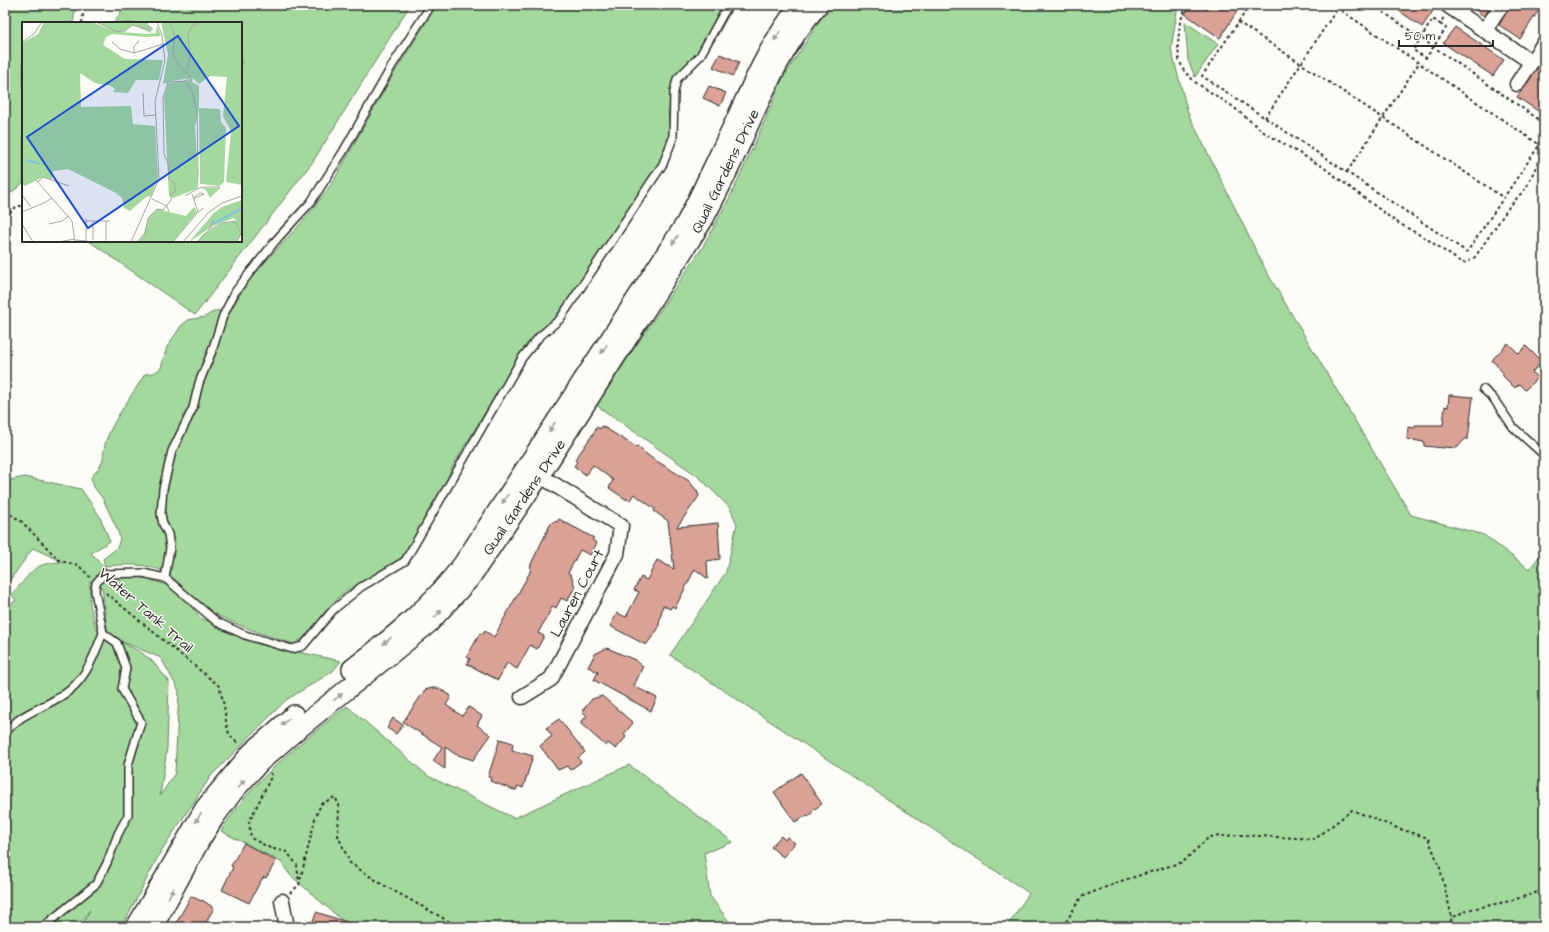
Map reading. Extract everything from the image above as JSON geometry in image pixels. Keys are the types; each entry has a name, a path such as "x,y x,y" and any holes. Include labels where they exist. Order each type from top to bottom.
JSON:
{"main road":[{"name":"Quail Gardens Drive","path":"153,927 200,840 233,792 260,762 292,734 429,623 470,578 533,471 686,223 707,182 761,65 786,23 800,5"},
{"name":"Quail Gardens Drive","path":"136,927 204,808 228,777 269,735 409,623 432,601 463,564 533,471 703,220 724,181 771,74 784,50 818,5"}],"street":[{"path":"1485,30 1502,5"},
{"path":"1446,10 1485,30 1531,62"},
{"path":"1517,84 1544,43"},
{"name":"Lauren Court","path":"522,697 551,678 617,554 622,526 533,471"},
{"path":"282,901 287,927"}],"lane":[{"path":"165,578 170,548 168,534 163,524 161,514 163,489 172,451 193,408 199,383 212,351 223,316 235,292 248,275 277,239 311,202 343,152 393,64 430,5"},
{"path":"5,734 13,723 22,716 60,697 79,681 86,672 103,633 95,591 96,583 104,574 143,574 165,578 217,622 245,635 292,649 303,646 334,610 361,587 405,561 522,358 539,337 560,318 663,164 673,138 674,92 677,79 700,56 728,5"},
{"path":"1483,388 1493,398 1512,427 1544,455"},
{"path":"43,927 96,884 128,815 128,765 141,722 122,689 126,668 117,643 103,633"}],"path":[{"path":"82,22 84,5"},
{"path":"1187,5 1180,22 1178,45 1179,60 1184,71 1195,82 1232,106 1265,133 1323,167 1395,221 1426,239 1462,263 1468,262 1474,257 1508,207 1526,188 1544,150"},
{"path":"1250,5 1202,76 1467,252 1538,147 1538,143 1333,5"},
{"path":"1372,5 1544,123"},
{"path":"1265,118 1338,9"},
{"path":"1440,24 1446,10"},
{"path":"1433,19 1446,28 1426,58 1413,50 1421,38 1433,19"},
{"path":"1238,22 1504,198"},
{"path":"1347,172 1419,64"},
{"path":"5,217 17,206 22,206"},
{"name":"Water Tank Trail","path":"5,511 21,521 60,561 78,565 102,590 219,686 225,709 226,726 233,740 243,745"},
{"path":"268,771 272,775 268,786 249,822 251,838 270,848 287,852 297,865 299,885 315,819 321,804 335,797 339,805 338,836 350,863 380,883 459,927"},
{"path":"1063,927 1080,897 1121,881 1183,862 1209,837 1240,835 1315,838 1352,810 1396,828 1428,838 1440,868 1452,918 1448,927"},
{"path":"1452,918 1467,910 1510,902 1544,890"}],"green space":[{"path":"5,5 76,5 73,22 22,22 22,184 5,198"},
{"path":"125,5 410,5 314,160 195,315 90,242 242,242 242,22 115,22"},
{"path":"437,5 734,5 714,42 678,78 668,112 670,131 661,159 610,244 555,317 525,347 452,467 435,505 418,534 401,557 393,565 353,587 340,596 328,608 308,634 294,644 246,628 210,611 197,603 179,583 163,571 135,565 105,566 103,559 117,548 120,539 118,531 103,499 94,487 91,477 97,471 102,462 107,438 119,414 145,374 154,373 161,368 167,347 181,326 188,320 205,317 215,311 230,310 252,276 306,218 333,182 391,78"},
{"path":"835,5 1178,5 1171,49 1188,113 1266,271 1411,515 1484,535 1529,569 1544,551 1544,927 1007,927 1029,893 670,655 726,572 737,524 730,508 699,477 596,405 702,248 731,195 783,78 820,20"},
{"path":"1185,22 1218,44 1195,77 1188,60"},
{"path":"25,477 81,489 99,515 110,541 91,553 110,572 143,578 174,587 201,618 260,644 341,661 332,672 286,700 211,776 161,851 122,927 81,927 90,910 77,927 5,927 5,609 16,600 11,594 32,571 43,565 63,562 33,548 5,587 5,481","holes":["90,581 102,587 108,636 96,629 90,605","116,639 161,658 179,691 175,773 160,796 167,748 169,681 152,661 142,653"]},
{"path":"347,706 428,776 514,818 629,765 733,842 704,853 710,896 733,927 370,927 368,925 350,927 290,875 281,862 221,831 233,812 247,795 278,763"}],"building":[{"path":"1191,5 1199,5 1207,10 1210,5 1241,5 1220,38 1185,14"},
{"path":"1391,5 1424,5 1433,11 1422,27"},
{"path":"1468,5 1492,5 1484,16"},
{"path":"1510,5 1542,5 1520,39 1499,25"},
{"path":"1455,27 1504,60 1493,76 1443,43"},
{"path":"720,54 739,62 733,76 713,67"},
{"path":"1544,58 1544,115 1517,97"},
{"path":"709,86 726,93 720,106 703,98"},
{"path":"1508,343 1519,354 1526,346 1542,362 1532,372 1538,377 1525,390 1519,384 1515,388 1502,375 1504,374 1492,360"},
{"path":"1449,395 1473,397 1468,439 1465,439 1457,448 1444,448 1424,446 1424,442 1407,439 1408,427 1415,428 1415,425 1443,425 1445,406 1448,407"},
{"path":"602,426 636,447 637,446 650,457 689,481 697,491 699,496 677,527 718,523 720,559 707,561 708,579 695,569 675,608 672,606 670,609 663,605 658,629 646,645 610,626 617,613 626,617 639,592 634,590 641,577 647,580 657,560 674,569 668,521 654,511 655,509 634,494 630,500 628,498 627,500 609,488 613,480 593,465 586,475 574,466 577,462 575,460 597,427 600,429"},
{"path":"559,519 594,538 592,540 597,543 590,555 580,550 568,573 571,575 575,587 567,601 561,598 556,608 553,606 538,633 544,636 537,649 530,645 517,669 507,663 498,680 467,664 470,659 467,657 480,633 483,634 485,631 494,637 530,572 531,564 550,525 554,521 557,522"},
{"path":"607,648 635,660 643,666 634,686 657,698 651,711 594,680 598,672 588,667 595,654"},
{"path":"438,688 450,695 451,697 446,705 462,716 469,707 482,716 477,725 491,735 473,760 455,754 445,747 445,769 433,761 442,747 403,722 425,690"},
{"path":"602,696 633,723 624,734 626,737 616,749 608,743 606,746 580,723 587,716 582,711 592,699"},
{"path":"393,718 403,725 396,734 387,728"},
{"path":"559,719 585,752 578,758 581,762 570,770 567,766 558,770 540,746 552,736 546,728"},
{"path":"500,739 513,743 512,750 533,756 523,788 518,786 516,790 514,790 490,781 491,778 488,777"},
{"path":"801,773 822,804 813,810 810,816 803,817 795,822 774,792"},
{"path":"781,836 785,840 787,837 795,843 783,857 771,847"},
{"path":"244,843 276,861 266,878 264,877 260,882 249,903 222,890 233,867 231,866"},
{"path":"191,896 201,901 202,900 214,908 203,927 171,927 178,920"},
{"path":"316,912 356,925 355,927 311,927"}]}
